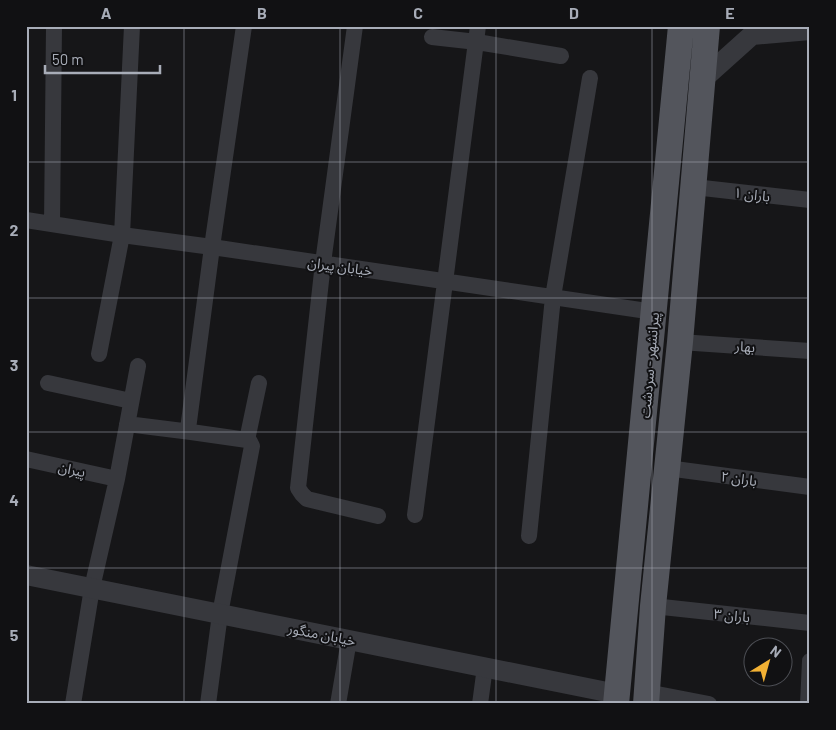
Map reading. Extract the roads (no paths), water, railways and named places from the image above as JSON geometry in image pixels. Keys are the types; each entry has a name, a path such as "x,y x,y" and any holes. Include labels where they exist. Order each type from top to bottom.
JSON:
{"main road":[{"name":"پیرانشهر - سردشت","path":"617,699 680,26"},
{"path":"646,698 653,606 680,342 707,26"}],"street":[{"path":"52,224 54,26"},
{"path":"99,354 122,235 132,26"},
{"path":"191,432 188,429 244,26"},
{"path":"355,26 323,263 298,488 307,499 378,516"},
{"path":"703,79 752,35 810,30"},
{"path":"416,515 478,34"},
{"path":"432,37 478,34 560,56"},
{"path":"530,536 553,297 590,78"},
{"name":"باران ۱","path":"694,187 810,200"},
{"name":"خیابان پیران","path":"26,220 654,312"},
{"name":"بهار","path":"680,342 810,351"},
{"path":"73,704 92,588 117,478 138,366"},
{"path":"48,382 131,401"},
{"path":"247,440 259,382"},
{"path":"127,424 247,440 252,446 220,614 208,704"},
{"name":"پیران","path":"26,459 117,478"},
{"name":"باران ۲","path":"668,468 810,487"},
{"name":"خیابان منگور","path":"26,575 485,667 617,699"},
{"name":"باران ۳","path":"653,606 810,624"},
{"path":"338,704 349,640"},
{"path":"808,704 810,661"},
{"path":"480,704 485,667"},
{"path":"646,698 709,704"}]}
